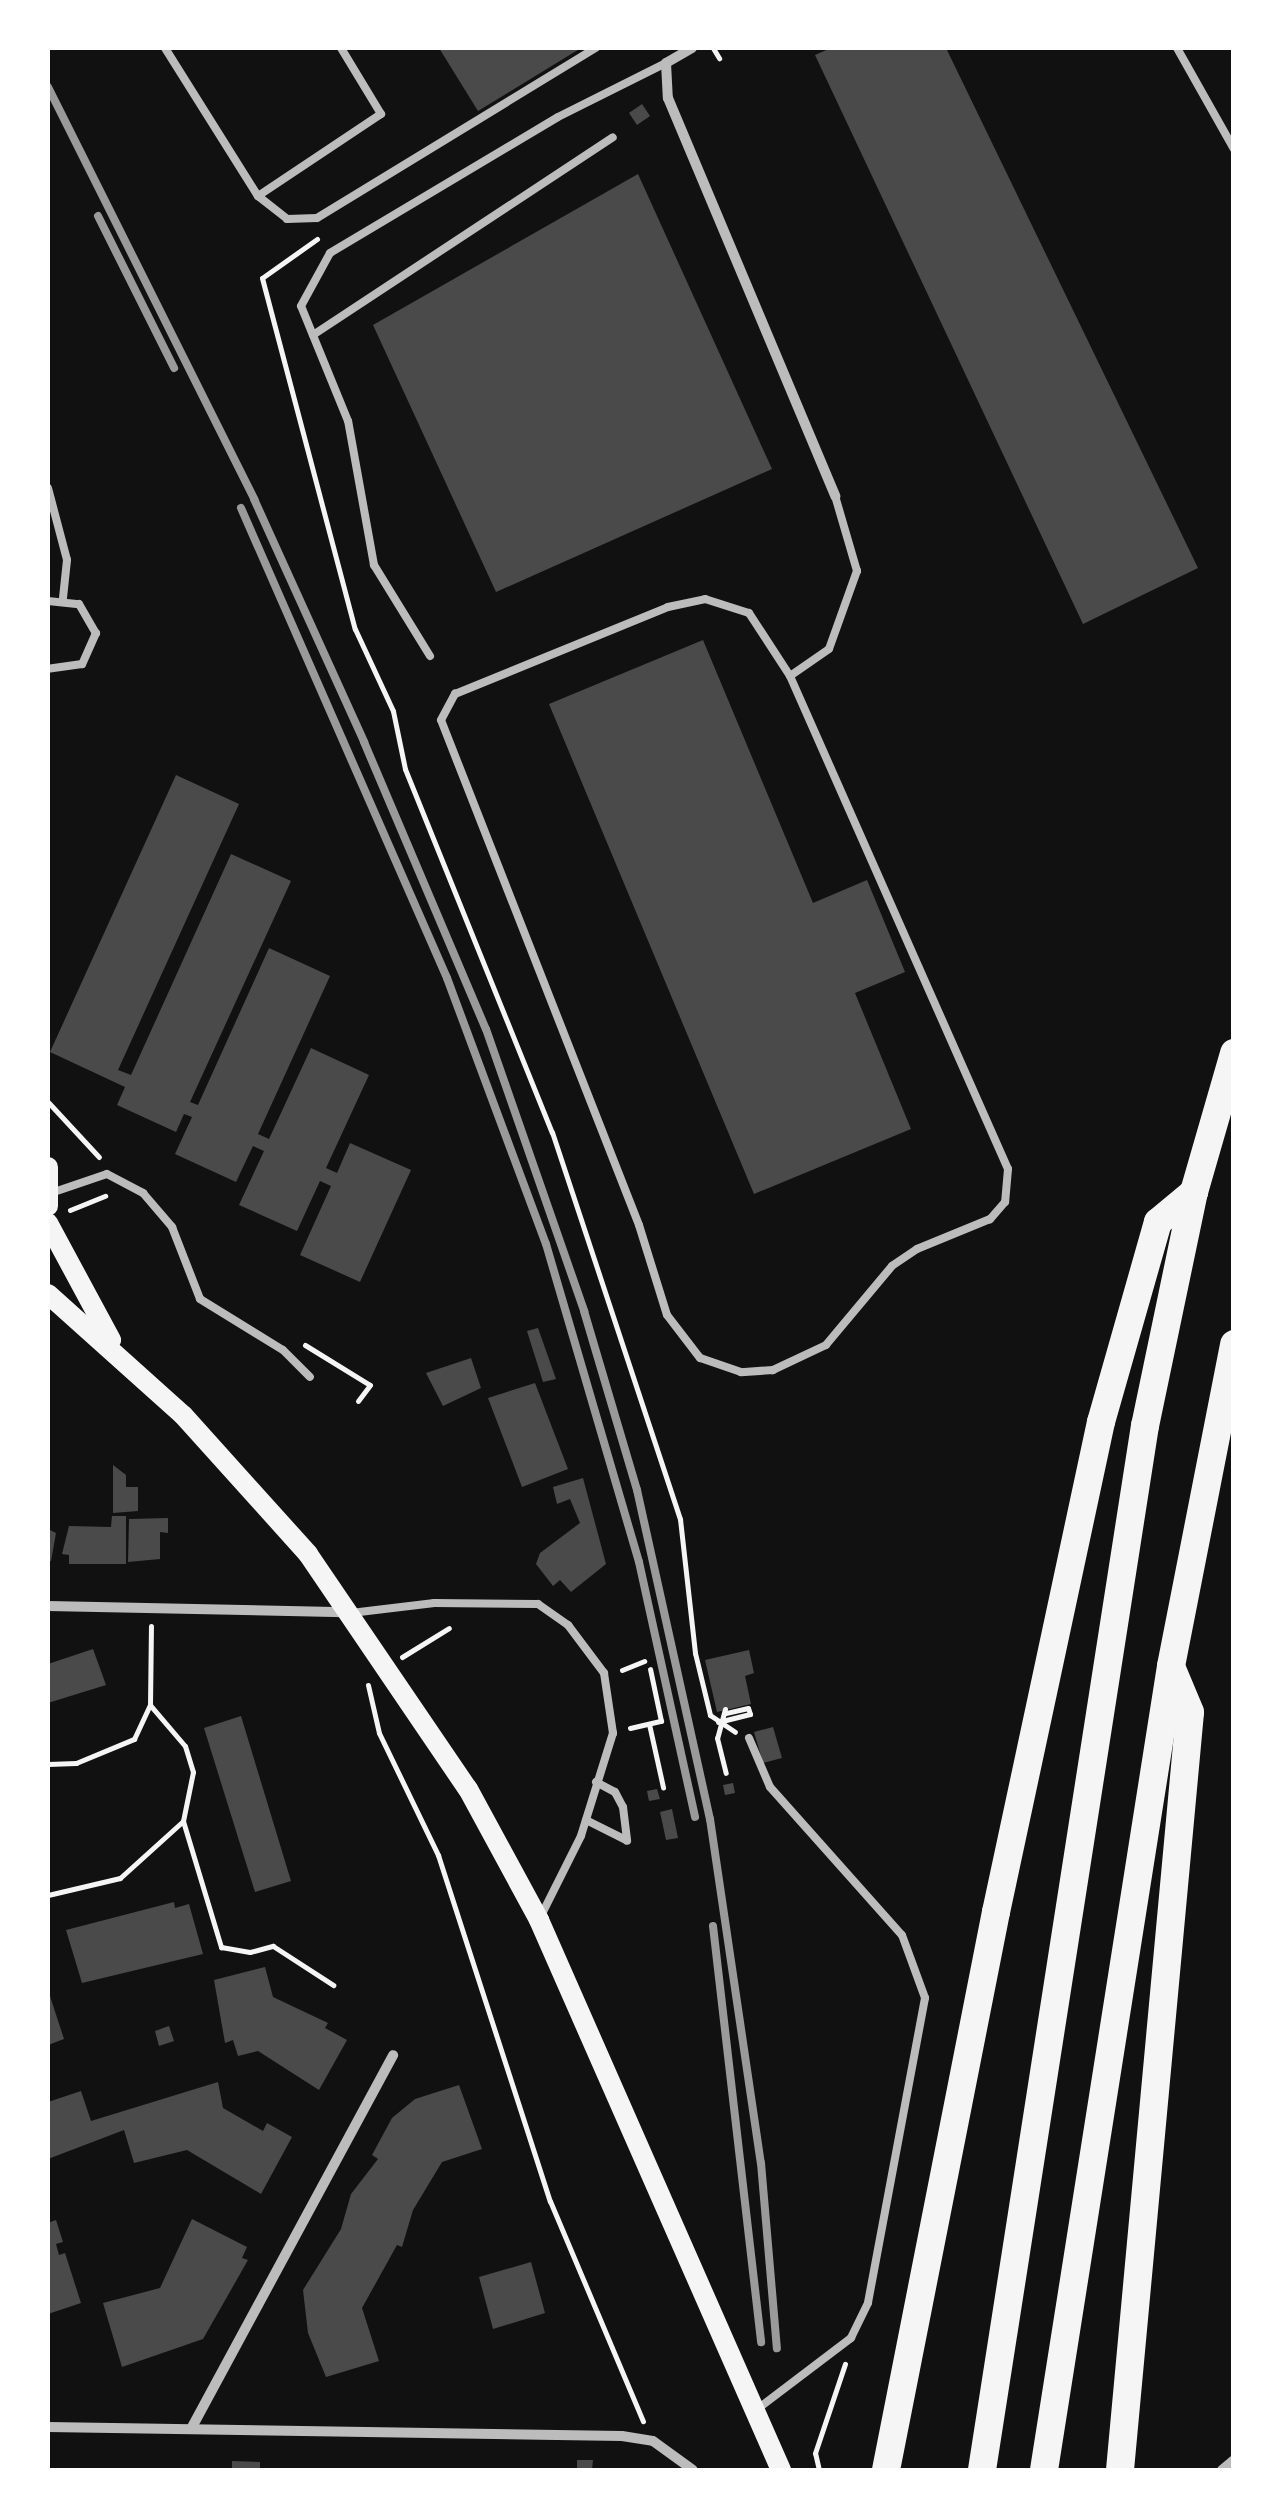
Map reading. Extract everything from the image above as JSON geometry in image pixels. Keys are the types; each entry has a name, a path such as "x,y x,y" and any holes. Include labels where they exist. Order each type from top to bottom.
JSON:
{"highway":[{"path":"982,2470 1142,1446 1194,1192 1234,1053"},
{"path":"886,2470 1101,1422 1158,1222 1194,1192"},
{"path":"1044,2470 1172,1666 1234,1344"},
{"path":"1120,2470 1190,1712 1172,1666"},
{"path":"868,2470 894,2426"}],"main road":[{"path":"48,1168 53,1208 120,1354"},
{"path":"48,1294 120,1354 262,1501 351,1613 468,1790 539,1920 780,2470"}],"street":[{"path":"692,48 666,63 668,98 835,496"},
{"path":"48,1606 351,1613"},
{"path":"191,2429 394,2054"},
{"path":"48,2427 622,2436 653,2441 693,2470"},
{"path":"1222,2470 1234,2460"}],"lane":[{"path":"165,48 258,196 287,219 317,218 596,48"},
{"path":"258,196 381,114 340,48"},
{"path":"1177,48 1234,149"},
{"path":"430,656 374,565 348,420 301,306 330,252 558,117 666,63"},
{"path":"313,336 614,137"},
{"path":"48,488 67,560 63,598"},
{"path":"790,676 829,649 857,571 835,496"},
{"path":"48,601 63,598 88,611 95,644 72,669 48,669"},
{"path":"705,599 749,613 790,676 1008,1168 1005,1202 990,1220 892,1266 826,1345 773,1370 741,1372 700,1358 667,1315 639,1225 441,720 455,694 668,607 705,599"},
{"path":"53,1208 107,1174 143,1193 172,1227 200,1299 283,1350 310,1377"},
{"path":"351,1613 488,1602 538,1604 568,1625 604,1673 614,1717 586,1820 539,1920"},
{"path":"749,1738 770,1786 902,1934 926,1998 880,2264 852,2338 752,2413"},
{"path":"586,1820 627,1841 624,1807 615,1792 596,1782"}],"path":[{"path":"712,48 718,58"},
{"path":"262,278 355,629 541,1102 674,1500 689,1568 695,1653 710,1715 725,1727"},
{"path":"53,1208 106,1196"},
{"path":"48,1764 76,1763 134,1738 150,1705 151,1608"},
{"path":"408,1653 449,1628"},
{"path":"622,1670 644,1661"},
{"path":"630,1728 661,1721 650,1670"},
{"path":"364,1693 438,1856 550,2200 640,2418"},
{"path":"150,1705 185,1746 194,1772 183,1821 221,1946 250,1952 273,1946 333,1985"},
{"path":"718,1722 750,1714 748,1708 726,1711 718,1722 726,1773"},
{"path":"649,1724 664,1787"},
{"path":"48,1895 120,1878 183,1821"},
{"path":"819,2470 815,2453 852,2338"}],"building":[{"path":"439,48 581,48 478,111"},
{"path":"831,48 946,48 1198,568 1083,624 815,55"},
{"path":"642,104 650,116 637,125 629,113"},
{"path":"638,174 772,469 496,592 373,325"},
{"path":"703,640 813,903 867,880 905,972 855,993 911,1129 754,1194 549,704"},
{"path":"176,775 239,804 118,1070 131,1075 231,854 291,881 190,1102 198,1105 269,948 330,976 258,1134 269,1139 311,1048 369,1075 326,1168 337,1173 350,1143 411,1170 360,1282 300,1255 331,1186 320,1181 297,1231 239,1205 264,1151 253,1146 236,1182 175,1154 192,1117 184,1114 176,1132 117,1105 125,1087 50,1052"},
{"path":"538,1328 556,1379 543,1382 527,1331"},
{"path":"471,1358 481,1388 443,1406 426,1373"},
{"path":"535,1383 568,1469 522,1487 488,1398"},
{"path":"113,1465 126,1475 126,1487 138,1487 138,1511 113,1513"},
{"path":"583,1478 606,1564 571,1592 560,1580 553,1586 536,1564 540,1553 580,1523 570,1499 557,1504 553,1487"},
{"path":"112,1516 126,1516 126,1564 69,1564 69,1555 62,1554 69,1526 111,1527"},
{"path":"168,1518 168,1533 160,1532 160,1559 128,1562 129,1519"},
{"path":"48,1529 56,1533 51,1561 48,1561"},
{"path":"93,1649 106,1685 48,1703 48,1664"},
{"path":"749,1650 754,1673 745,1676 751,1704 717,1712 705,1660"},
{"path":"241,1716 291,1881 255,1892 204,1728"},
{"path":"773,1727 782,1758 763,1763 754,1732"},
{"path":"733,1783 735,1793 725,1795 723,1785"},
{"path":"657,1789 660,1799 649,1801 647,1791"},
{"path":"672,1809 678,1838 666,1840 660,1812"},
{"path":"174,1902 175,1908 189,1904 203,1954 82,1983 66,1930"},
{"path":"265,1967 273,1997 328,2023 325,2028 347,2040 319,2090 258,2051 238,2056 233,2040 225,2043 214,1980"},
{"path":"48,1990 64,2039 48,2045"},
{"path":"169,2026 174,2041 159,2046 155,2031"},
{"path":"218,2082 223,2108 263,2131 267,2123 292,2137 261,2194 187,2150 134,2163 124,2130 48,2159 48,2102 81,2091 91,2121"},
{"path":"459,2085 482,2149 442,2162 413,2210 402,2247 397,2245 362,2308 379,2361 326,2377 308,2333 303,2290 341,2229 351,2194 378,2159 372,2155 392,2118 415,2099"},
{"path":"192,2219 247,2247 242,2258 248,2260 203,2339 122,2367 103,2303 160,2288"},
{"path":"56,2220 63,2242 56,2244 59,2255 65,2253 81,2303 48,2314 48,2223"},
{"path":"531,2262 545,2313 493,2329 479,2277"},
{"path":"577,2460 593,2460 592,2470 577,2470"},
{"path":"232,2461 260,2462 260,2470 232,2470"}],"railway":[{"path":"48,87 254,499 364,742 486,1029 584,1311 637,1490 710,1819 761,2163 777,2348"},
{"path":"98,216 174,368"},
{"path":"241,508 447,978 546,1244 639,1562 695,1817"},
{"path":"713,1926 761,2342"}]}
